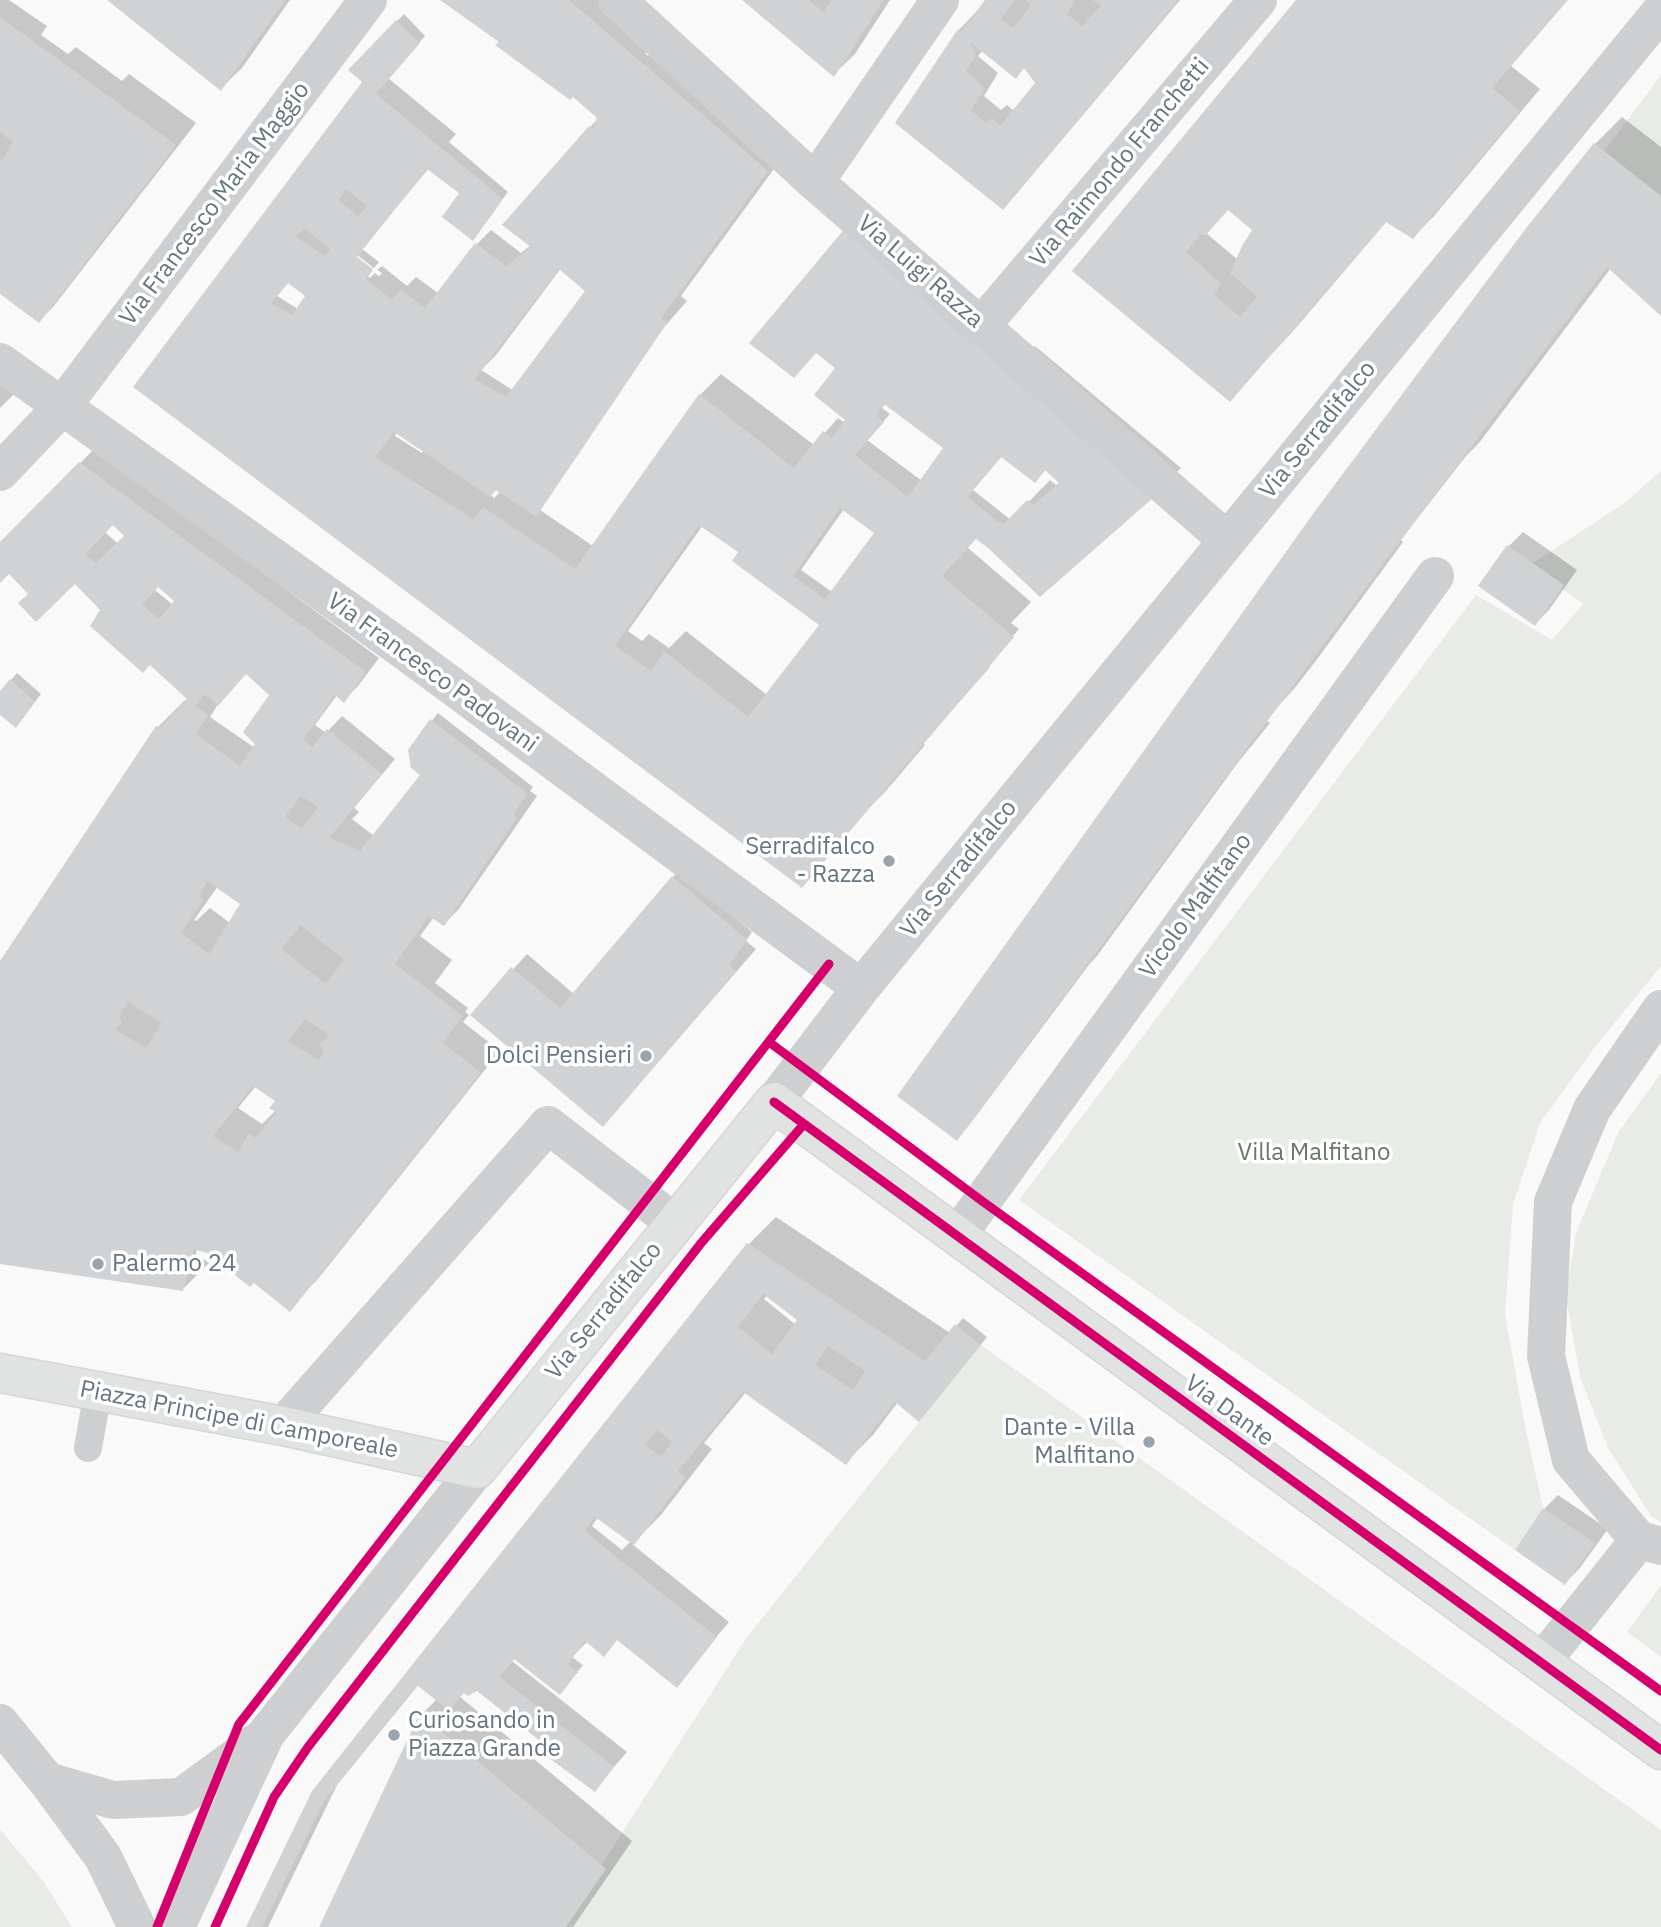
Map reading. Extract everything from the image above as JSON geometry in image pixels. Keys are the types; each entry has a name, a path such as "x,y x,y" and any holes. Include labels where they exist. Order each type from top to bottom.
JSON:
{"street":[{"name":"Via Francesco Maria Maggio","path":"0,472 61,408 368,0"},
{"name":"Via Luigi Razza","path":"617,0 815,182 1227,540"},
{"path":"815,182 940,0"},
{"name":"Via Raimondo Franchetti","path":"982,325 1258,0"},
{"name":"Via Serradifalco","path":"266,1734 674,1223 774,1102 862,988 1661,11"},
{"name":"Via Francesco Padovani","path":"0,362 402,649 862,988"},
{"name":"Vicolo Malfitano","path":"957,1236 1435,576"},
{"path":"1541,1663 1650,1543 1571,1460 1546,1356 1553,1202 1592,1109 1661,1009"},
{"name":"Via Dante","path":"774,1102 1661,1750"},
{"path":"283,1426 548,1125 674,1223"},
{"name":"Piazza Principe di Camporeale","path":"0,1373 283,1426 477,1469"},
{"path":"0,1723 103,1857 136,1927"},
{"path":"47,1781 113,1800 181,1797 266,1734"},
{"path":"176,1927 266,1734"}],"lane":[{"path":"88,1448 98,1391"}],"green space":[{"path":"1661,75 1661,204 1597,161"},
{"name":"Villa Malfitano","path":"1661,471 1661,966 1592,1051 1540,1123 1513,1204 1505,1314 1543,1508 1515,1550 1019,1200 1476,595 1552,640 1583,604 1530,565 1623,504"},
{"path":"1661,1073 1661,1522 1651,1516 1608,1448 1580,1377 1566,1296 1576,1233 1619,1131"},
{"path":"981,1345 1661,1830 1661,1927 562,1927 747,1637"},
{"path":"1661,1585 1661,1657 1627,1632"},
{"path":"0,1829 43,1881 72,1927 0,1927"}],"building":[{"path":"107,0 285,0 221,91"},
{"path":"440,0 569,0 768,171 661,318 667,323 536,517 496,490 490,497 394,432 375,457 473,519 483,507 575,569 699,394 794,468 823,431 832,438 845,420 814,395 835,368 816,353 794,378 749,343 847,226 1162,490 1040,597 976,539 942,576 1014,637 802,888 133,387 362,82 348,70 396,20 420,43 376,94 503,199 473,241 442,217 459,193 427,169 357,257 373,269 366,279 392,300 401,290 425,308 475,243 506,266 531,247 502,225 589,126 593,129 597,118 573,97 570,100 495,45 499,42","holes":["346,189 367,206 358,216 339,200","304,228 330,249 325,256 296,237","559,269 585,291 506,397 475,379","288,283 305,296 292,315 271,303","884,404 943,448 908,497 855,455 884,422 876,415","1001,457 1035,483 1045,470 1059,483 1034,505 1027,500 1003,525 967,497","840,508 874,533 825,599 793,576","699,525 738,552 732,561 819,625 748,717 664,651 651,671 615,646"]},
{"path":"742,0 808,0 824,12 832,0 884,0 834,77"},
{"path":"985,0 1015,0 1001,19 1013,28 1031,5 1025,0 1075,0 1067,14 1082,26 1101,6 1093,0 1178,0 1003,210 895,123 958,29 961,32","holes":["970,42 1016,79 1024,68 1035,83 1000,126 992,118 986,123 971,110 985,88 966,71 976,56"]},
{"path":"1296,0 1568,0 1492,88 1520,111 1413,239 1386,222 1230,402 1072,271","holes":["1228,210 1252,230 1230,273 1257,297 1240,317 1214,294 1221,284 1186,252 1201,234 1205,236"]},
{"path":"0,17 176,145 39,323 0,294 0,159 2,161 13,142 0,132"},
{"path":"1594,143 1661,196 1661,316 1607,267 1406,533 957,1141 897,1096 1318,507 1527,227"},
{"path":"79,462 366,672 344,703 335,695 303,740 312,747 327,729 382,774 329,838 360,851 420,775 411,768 408,750 430,719 528,794 513,814 517,818 444,926 429,916 395,964 463,1016 443,1043 481,1073 290,1312 254,1283 250,1287 207,1253 194,1249 183,1291 0,1264 0,961 156,726 160,728 187,699 150,665 143,673 90,626 100,610 75,584 36,622 18,603 28,594 9,574 0,583 0,542","holes":["113,525 124,536 96,563 85,554","158,587 174,601 159,619 142,605","246,674 269,695 243,732 255,744 240,766 196,734 208,715 195,706 205,694 218,706","301,796 318,807 302,829 285,817","207,881 240,904 209,954 181,933 203,901 200,895","301,925 344,960 326,984 281,949","128,1002 162,1023 146,1048 116,1030 122,1022 119,1016","305,1019 329,1035 320,1045 324,1053 319,1060 288,1041","253,1086 275,1101 269,1108 276,1112 256,1138 249,1134 238,1152 213,1136"]},
{"path":"1507,545 1564,585 1535,626 1478,586"},
{"path":"10,679 35,702 16,728 0,715 0,691"},
{"path":"672,876 747,940 729,965 736,971 603,1127 470,1015 511,967 560,1008"},
{"path":"747,1243 925,1361 955,1324 981,1345 919,1422 895,1402 846,1465 743,1392 678,1471 686,1477 634,1545 595,1517 584,1531 717,1637 677,1688 617,1640 604,1657 585,1641 568,1664 578,1672 560,1695 514,1659 500,1677 614,1767 595,1792 545,1755 549,1748 477,1691 468,1696 464,1693 448,1710 417,1685 324,1801 262,1927 246,1927 312,1791","holes":["763,1294 797,1320 772,1354 738,1327","828,1346 865,1371 853,1390 815,1365","658,1430 672,1442 661,1457 645,1445"]},
{"path":"1543,1508 1595,1543 1565,1585 1515,1550"},
{"path":"420,1713 606,1869 566,1927 319,1927"}],"cycle path":[{"path":"157,1927 239,1724 829,964"},
{"path":"769,1042 982,1201 1661,1691"},
{"path":"774,1102 1661,1750"},
{"path":"215,1927 274,1797 308,1747 702,1242 804,1124"}],"place":[{"name":"Serradifalco - Razza","path":"889,861"},
{"name":"Dolci Pensieri","path":"646,1056"},
{"name":"Palermo 24","path":"98,1264"},
{"name":"Dante - Villa Malfitano","path":"1149,1442"},
{"name":"Curiosando in Piazza Grande","path":"394,1735"}]}
